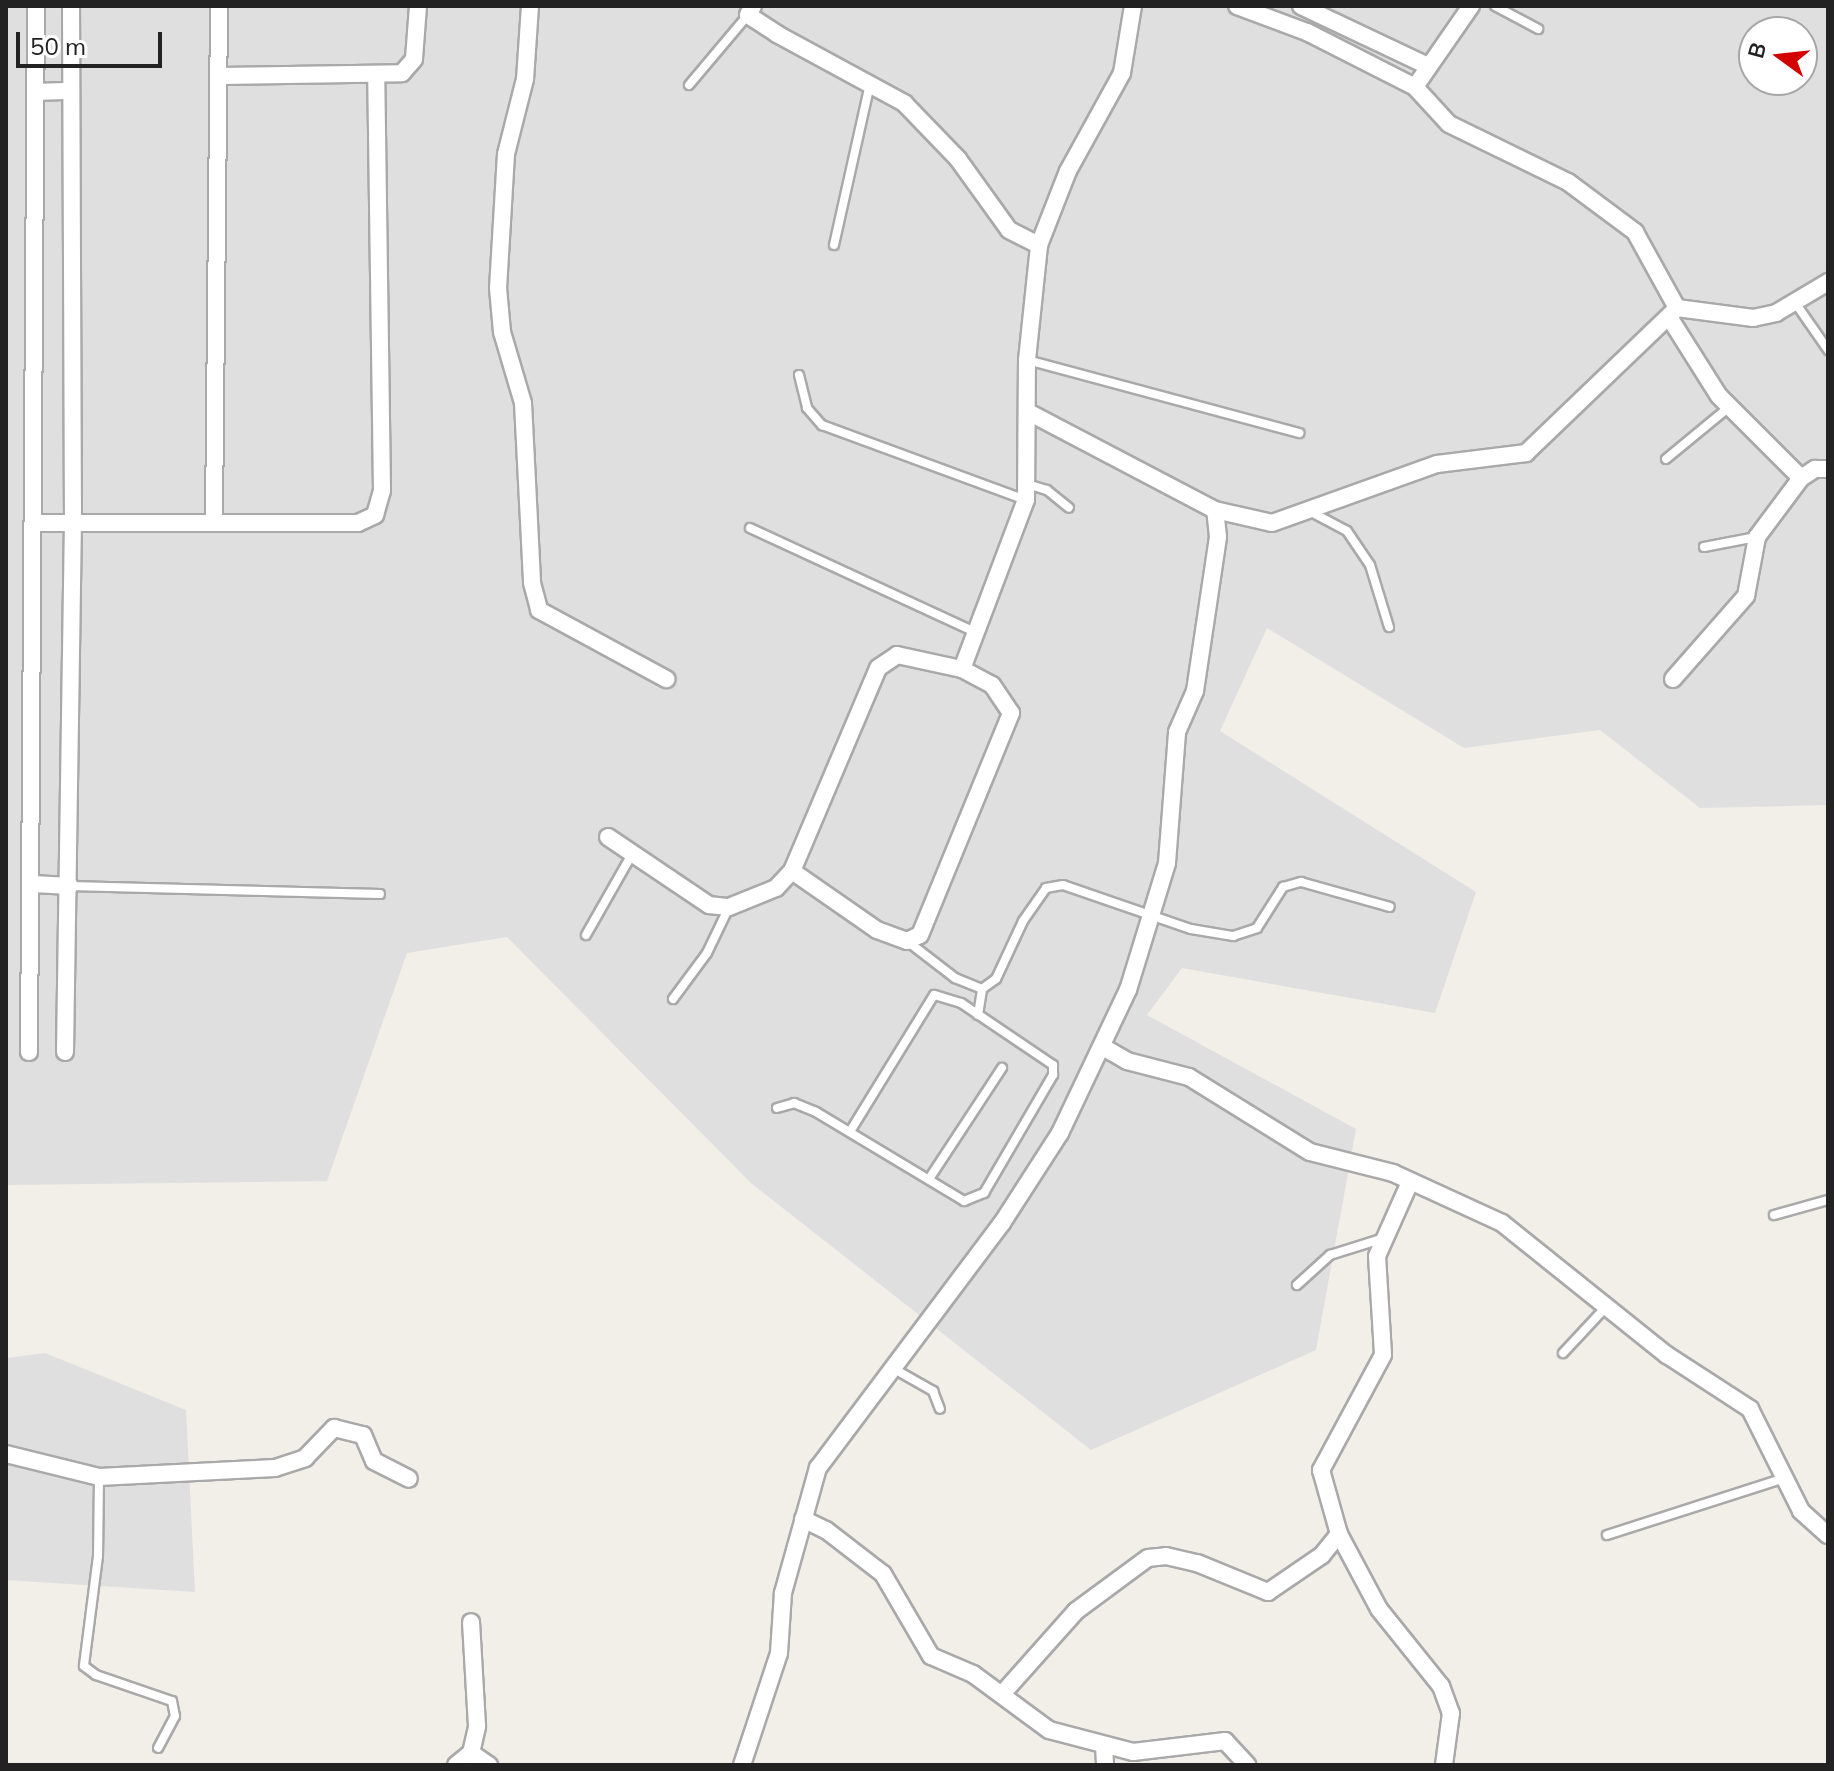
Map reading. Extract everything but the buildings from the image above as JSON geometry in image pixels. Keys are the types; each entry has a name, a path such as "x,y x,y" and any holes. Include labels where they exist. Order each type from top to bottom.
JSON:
{"street":[{"path":"29,1052 33,884 36,6"},
{"path":"65,1052 70,886 73,522 71,6"},
{"path":"214,519 221,76 219,6"},
{"path":"221,76 376,76 402,73 414,59 418,6"},
{"path":"530,6 525,79 506,154 498,288 502,332 523,403 532,583 539,610 666,679"},
{"path":"962,669 978,633 1027,492 1030,413 1027,360 1039,245 1068,171 1122,73 1133,6"},
{"path":"1237,6 1307,32 1415,87 1449,124 1568,182 1635,232 1673,312 1729,407 1801,478"},
{"path":"1415,87 1426,65 1471,6"},
{"path":"1307,32 1308,9 1426,65"},
{"path":"750,11 869,89 904,103 958,159 1009,230 1039,245"},
{"path":"34,523 214,519 358,523 375,515 380,505 376,76"},
{"path":"36,92 71,91"},
{"path":"1030,413 1215,510 1272,523 1313,513 1437,464 1526,453 1673,312 1753,318 1776,313 1828,282"},
{"path":"1673,679 1746,596 1757,537 1801,478 1815,469 1828,469"},
{"path":"742,1765 779,1653 783,1593 803,1519 826,1454 896,1370 1052,1146 1103,1047 1153,917 1167,863 1177,732 1195,691 1218,537 1215,510"},
{"path":"608,837 698,899 729,907 776,888 792,871 878,668 897,655 962,669 992,685 1011,713 931,919 920,935 907,941 877,930 792,871"},
{"path":"33,884 70,886"},
{"path":"1103,1047 1127,1061 1189,1077 1310,1152 1410,1182 1502,1223 1667,1355 1750,1409 1781,1479 1801,1511 1828,1535"},
{"path":"1410,1182 1381,1239 1377,1298 1383,1355 1321,1470 1339,1534 1379,1609 1441,1686 1451,1713 1444,1765"},
{"path":"6,1454 99,1477 275,1468 305,1458 334,1428 363,1435 374,1461 409,1479"},
{"path":"803,1519 826,1530 883,1574 931,1656 1003,1693 1049,1730 1143,1753 1225,1741 1247,1765"},
{"path":"1003,1693 1076,1611 1148,1558 1166,1556 1197,1563 1268,1592 1322,1555 1339,1534"},
{"path":"456,1765 471,1753 478,1674 471,1622"},
{"path":"1104,1745 1105,1765"},
{"path":"471,1753 489,1765"}],"lane":[{"path":"1495,6 1538,29"},
{"path":"689,85 750,11"},
{"path":"834,245 869,89"},
{"path":"1793,301 1828,350"},
{"path":"1027,360 1299,433"},
{"path":"799,375 807,408 822,425 1027,492 1047,490 1069,508"},
{"path":"1666,459 1729,407"},
{"path":"1313,513 1347,531 1382,594 1389,627"},
{"path":"750,528 978,633"},
{"path":"1704,547 1757,537"},
{"path":"586,935 632,854"},
{"path":"978,1015 982,989 996,979 1023,921 1046,888 1063,885 1153,917 1233,936 1257,928 1283,887 1301,882 1390,907"},
{"path":"70,886 380,894"},
{"path":"673,999 707,953 729,907"},
{"path":"907,941 955,978 982,989"},
{"path":"777,1108 794,1103 851,1130 964,1201 984,1193 1053,1075 1053,1065 946,996 934,995 851,1130"},
{"path":"929,1179 1002,1068"},
{"path":"1774,1215 1828,1200"},
{"path":"1297,1285 1330,1255 1381,1239"},
{"path":"1563,1353 1606,1307"},
{"path":"896,1370 933,1391 940,1409"},
{"path":"99,1477 98,1556 84,1666 96,1675 172,1701 175,1716 158,1748"},
{"path":"1607,1535 1781,1479"}],"shaded area":[{"path":"6,6 1828,6 1828,805 1700,808 1600,730 1464,748 1267,628 1220,731 1476,892 1435,1013 1182,968 1147,1015 1356,1129 1316,1350 1091,1450 751,1183 507,937 407,953 327,1181 6,1185"},
{"path":"45,1353 186,1410 195,1592 6,1580 6,1358"}]}
